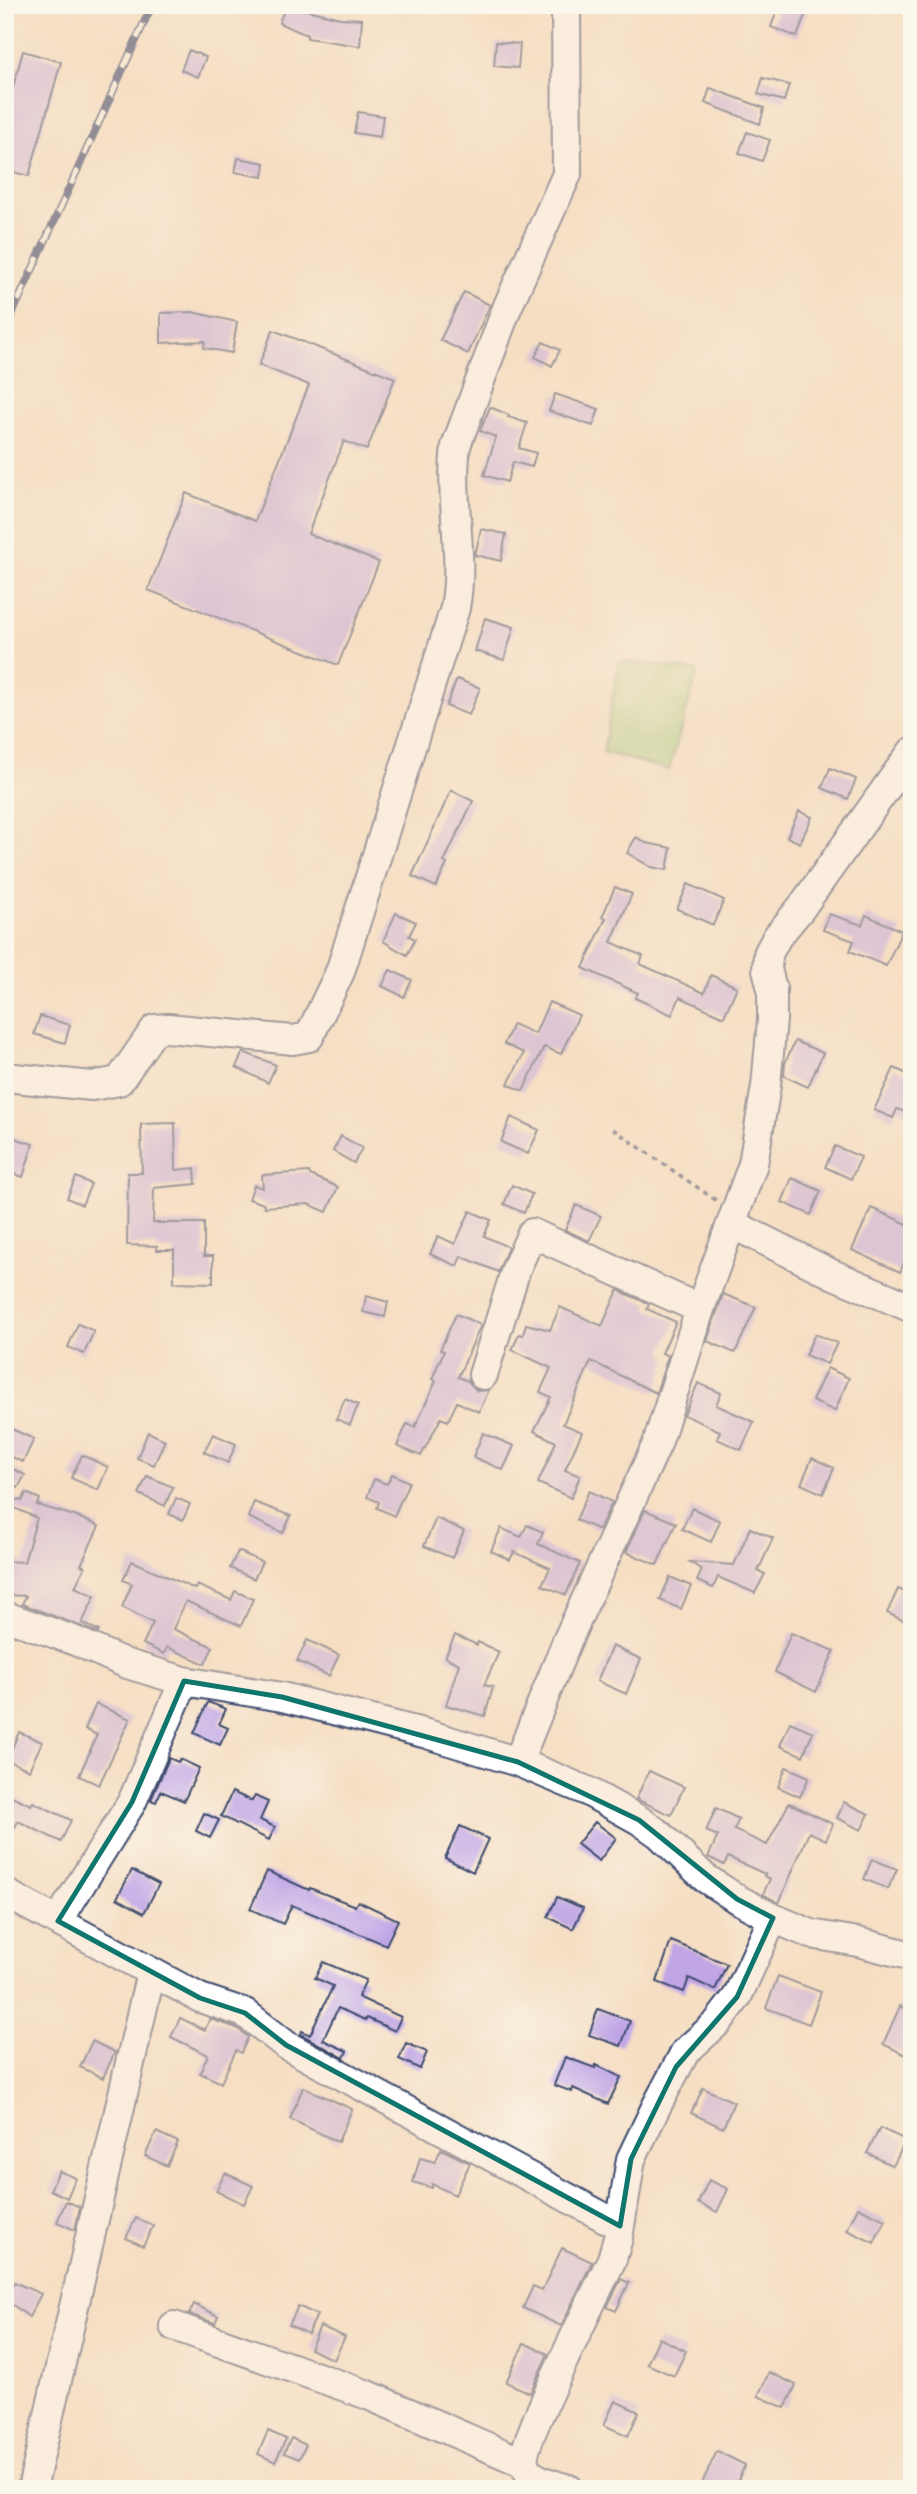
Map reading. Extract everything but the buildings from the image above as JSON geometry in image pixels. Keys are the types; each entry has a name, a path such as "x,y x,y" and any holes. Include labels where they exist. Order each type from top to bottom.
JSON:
{"street":[{"path":"5,1076 92,1086 118,1081 155,1029 293,1040 309,1037 340,972 455,608 460,572 453,470 456,446 507,308 567,174 566,5"},
{"path":"518,1762 568,1641 657,1444 700,1309 753,1164 766,1086 772,1020 768,954 777,937 801,908 912,752"},
{"path":"734,1219 832,1274 912,1308"},
{"path":"483,1375 516,1269 532,1233 700,1309"},
{"path":"5,1616 73,1640 127,1664 184,1681 282,1697 427,1734 518,1762 587,1791 639,1820 660,1834 705,1878 773,1918 811,1934 858,1942 912,1956"},
{"path":"58,1921 132,1802 184,1681"},
{"path":"5,1893 200,1998 245,2013 286,2045 620,2226"},
{"path":"569,2489 550,2484 530,2474 524,2463 526,2449 612,2259 631,2159 685,2052 718,2022 737,1997 773,1918"},
{"path":"32,2489 151,1972"},
{"path":"174,2326 368,2395 524,2463"}],"path":[{"path":"613,1129 734,1219"}],"highlighted area":[{"path":"184,1681 282,1697 518,1762 639,1820 737,1899 773,1918 737,1997 676,2067 631,2159 620,2226 286,2045 245,2013 200,1998 58,1921 132,1802"}],"green space":[{"path":"619,661 698,671 669,770 603,752"}],"railway":[{"path":"5,330 152,5"}]}
